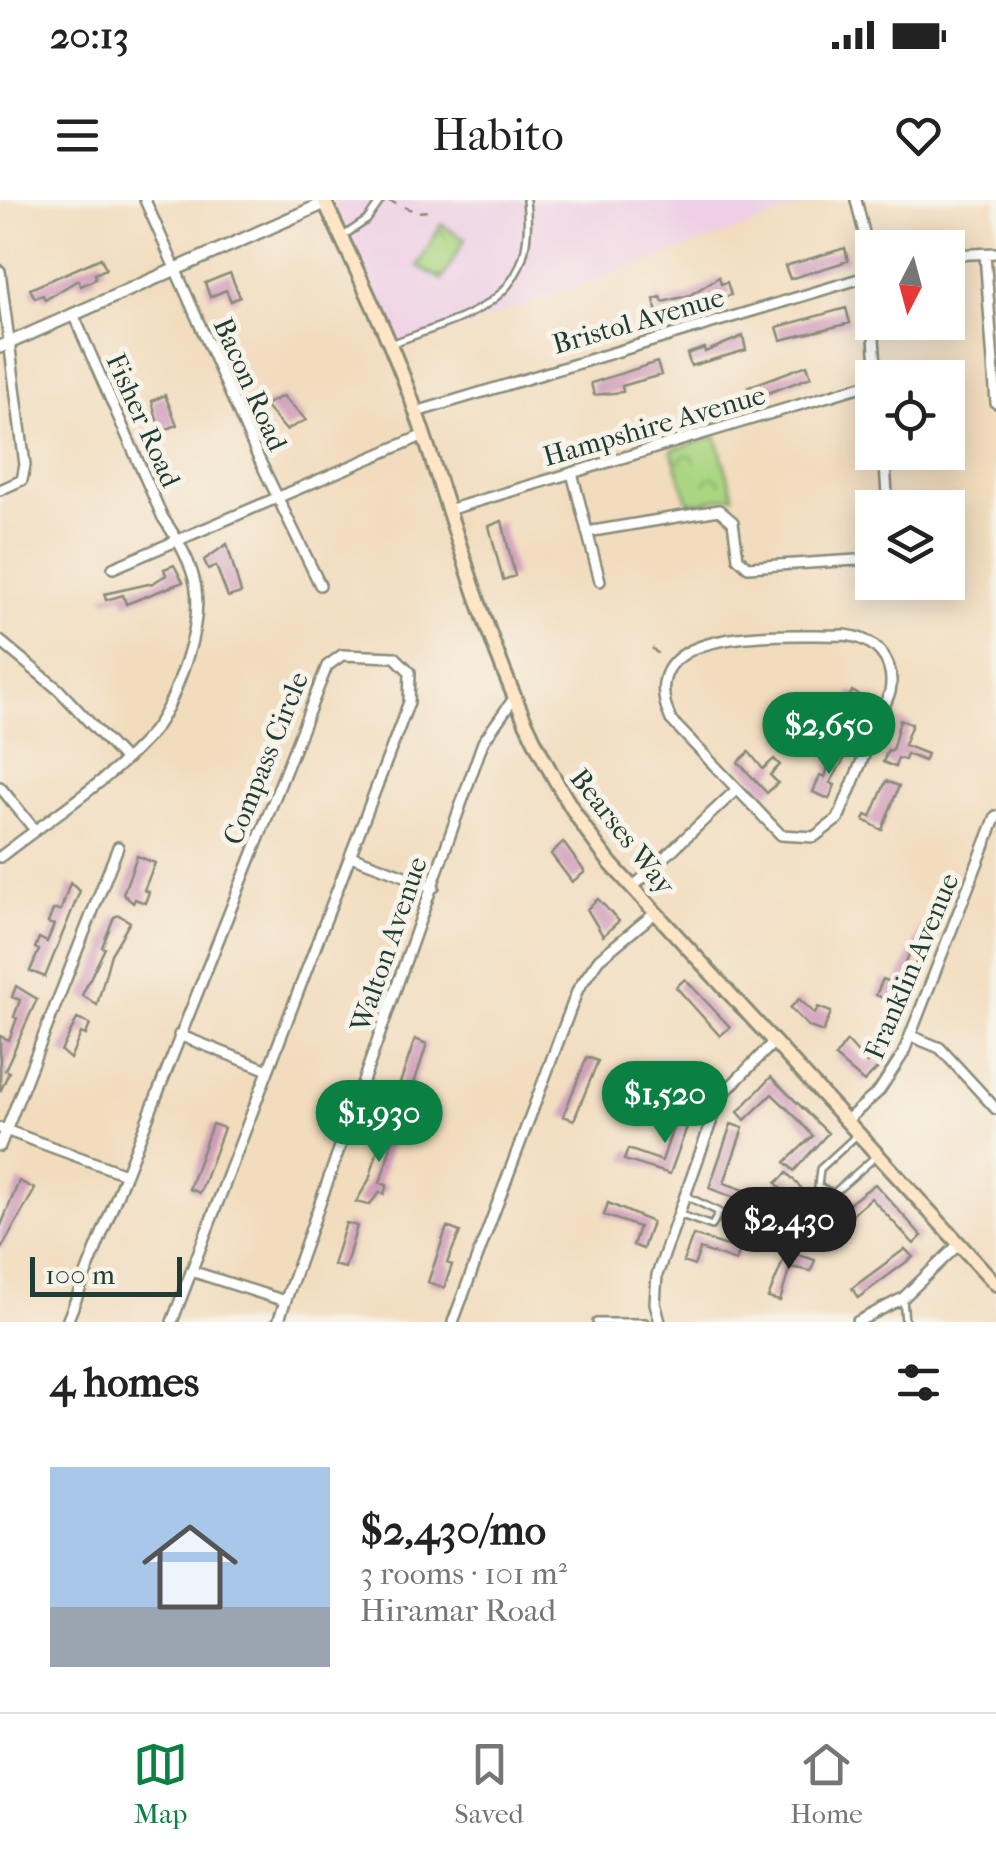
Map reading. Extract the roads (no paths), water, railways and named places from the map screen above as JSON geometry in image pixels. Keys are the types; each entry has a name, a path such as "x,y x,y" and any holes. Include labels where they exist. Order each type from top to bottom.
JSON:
{"main road":[{"name":"Bearses Way","path":"324,201 416,412 512,701 561,796 654,913 996,1284"}],"street":[{"name":"Bacon Road","path":"145,200 277,498 320,585"},
{"path":"856,200 863,230"},
{"path":"5,345 324,201"},
{"path":"965,255 990,253 996,403"},
{"path":"0,270 5,345 25,465 17,486 0,490"},
{"name":"Bristol Avenue","path":"416,412 855,280"},
{"name":"Fisher Road","path":"0,857 150,734 167,708 196,630 198,590 179,540 163,518 73,314"},
{"name":"Hampshire Avenue","path":"448,510 855,386"},
{"path":"113,568 424,434"},
{"path":"572,473 600,581"},
{"path":"586,532 718,510 733,522 738,558 748,567 855,560"},
{"path":"844,635 879,649 891,670 890,692 830,829 806,838 781,835 736,790 667,711 665,684 681,654 703,643 738,638 844,635"},
{"path":"0,641 59,690 124,759"},
{"name":"Compass Circle","path":"66,1322 328,666 338,656 395,657 410,672 410,697 172,1322"},
{"name":"Walton Avenue","path":"278,1322 483,742 512,701"},
{"path":"0,788 35,830"},
{"path":"632,888 736,790"},
{"name":"Franklin Avenue","path":"846,1121 886,1082 911,1036 996,816"},
{"path":"0,1146 3,1129 118,847"},
{"path":"350,856 434,887"},
{"path":"453,1322 578,989 599,959 654,913"},
{"path":"180,1035 268,1070"},
{"path":"911,1036 940,1048 996,1109"},
{"path":"660,1322 655,1282 720,1097 774,1042"},
{"path":"3,1129 125,1174"},
{"path":"857,1322 902,1298 960,1244"},
{"path":"191,1271 285,1302"}],"lane":[{"path":"340,237 367,220 384,200"},
{"path":"389,345 485,307 514,283 528,242 526,200"},
{"path":"858,1134 820,1169 818,1187 830,1193 838,1190 878,1155"},
{"path":"678,1214 712,1226 719,1212 683,1196"},
{"path":"902,1298 905,1322"},
{"path":"596,1322 646,1322"}]}
